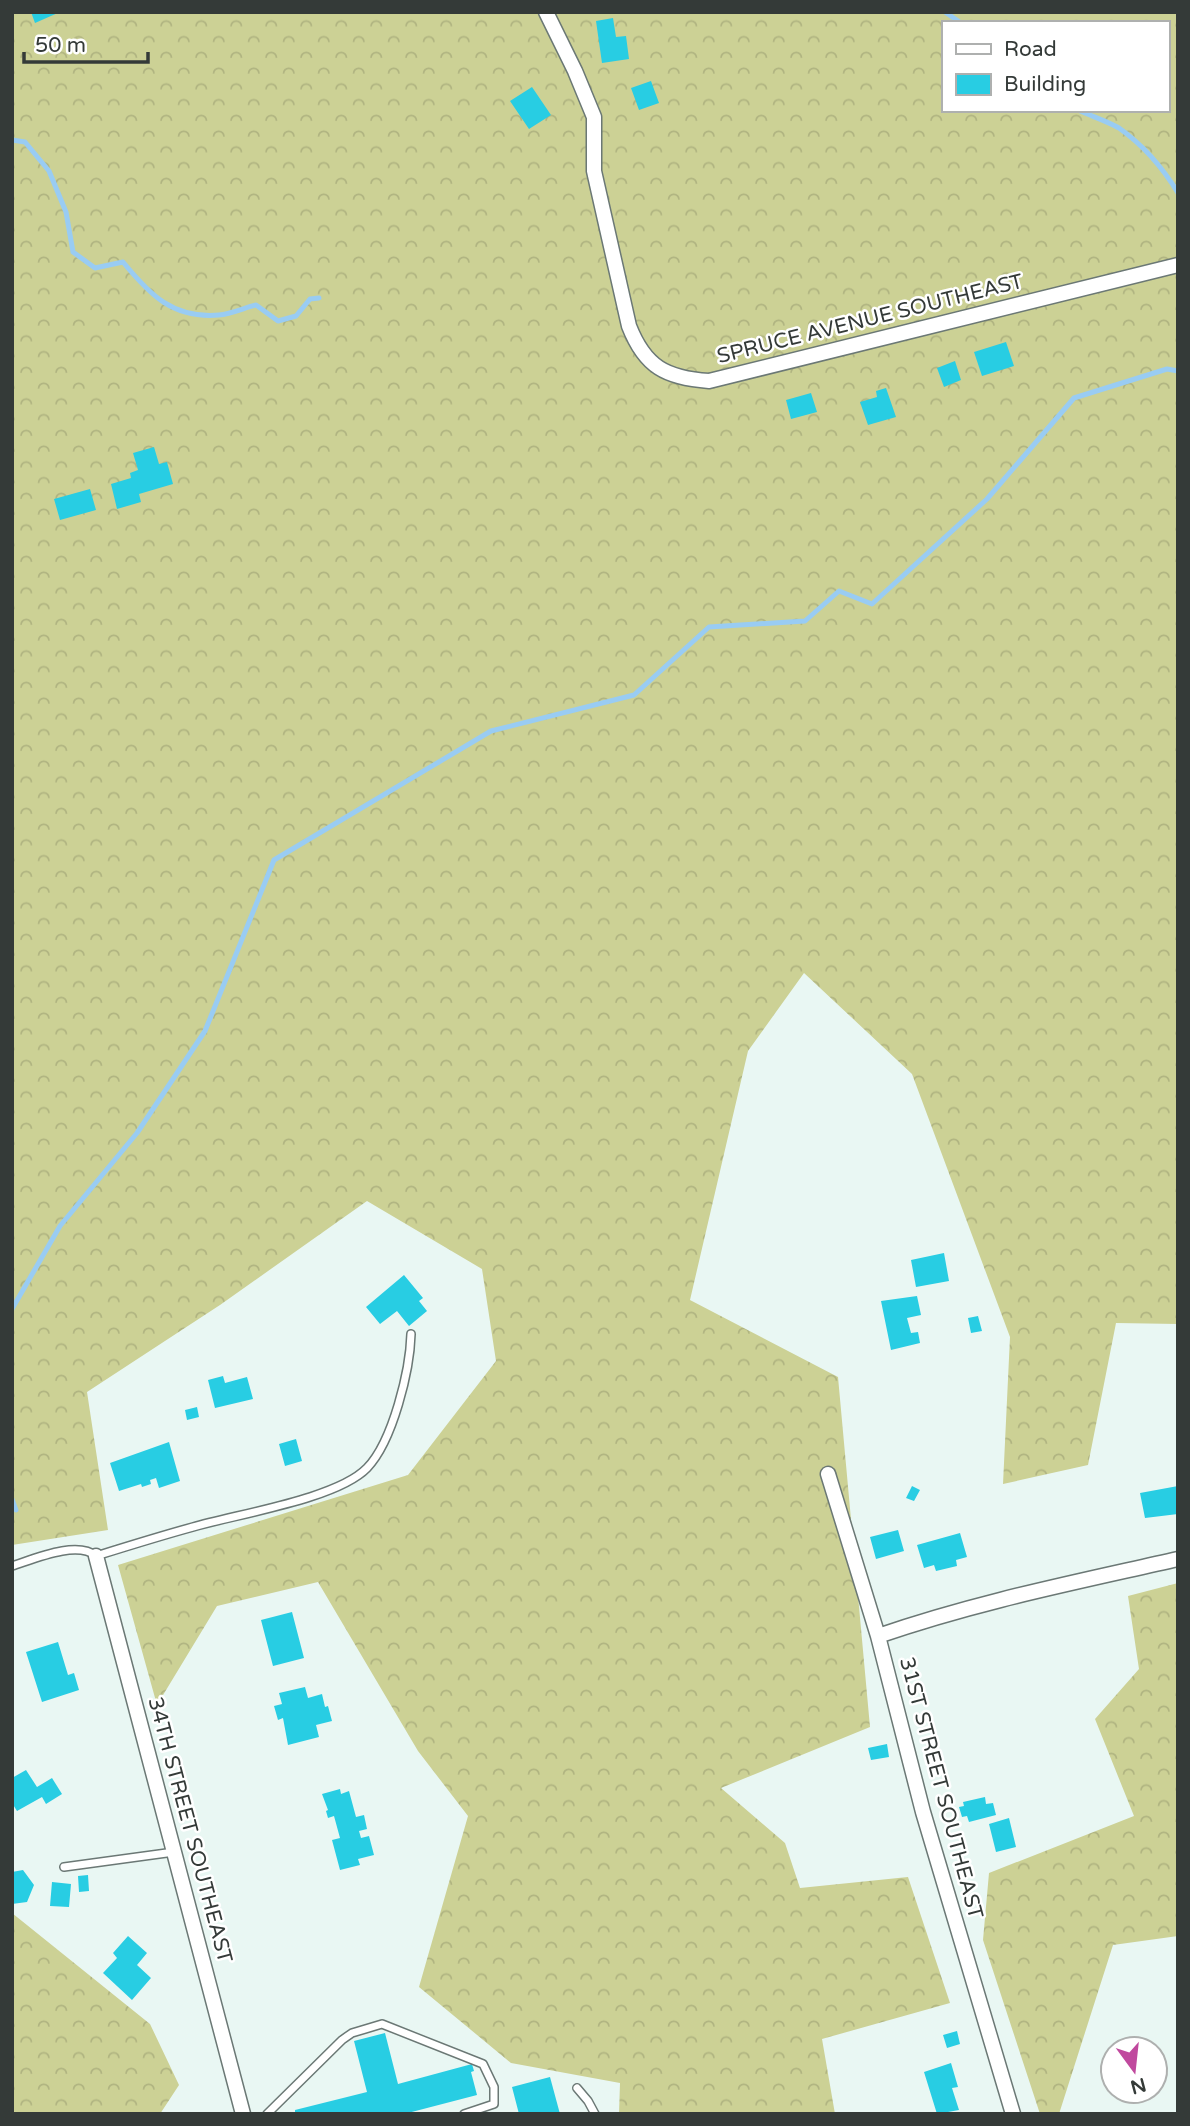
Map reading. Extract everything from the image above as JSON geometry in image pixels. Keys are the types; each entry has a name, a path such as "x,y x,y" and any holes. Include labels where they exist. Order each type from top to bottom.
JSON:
{"street":[{"name":"SPRUCE AVENUE SOUTHEAST","path":"546,12 594,117 594,171 629,327 637,348 668,375 686,380 709,381 1178,265"},
{"name":"31ST STREET SOUTHEAST","path":"828,1474 878,1636 923,1812 1013,2114"},
{"name":"34TH STREET SOUTHEAST","path":"96,1556 243,2114"},
{"path":"878,1636 924,1620 1018,1595 1178,1559"}],"lane":[{"path":"12,1566 72,1549 90,1551 96,1556 342,1486 367,1468 386,1443 411,1358 411,1334"},
{"path":"64,1867 174,1852"},
{"path":"267,2114 342,2040 352,2033 382,2024 483,2064 494,2087 494,2104 464,2114"},
{"path":"577,2088 595,2114"}],"green space":[{"path":"12,12 1178,12 1178,1324 1116,1323 1088,1465 1003,1484 1010,1337 912,1074 804,973 748,1051 690,1300 838,1377 870,1727 721,1788 785,1843 800,1888 908,1877 950,2003 822,2039 835,2114 619,2114 620,2083 511,2063 419,1987 468,1816 418,1751 318,1582 217,1606 157,1705 118,1565 408,1475 496,1361 482,1269 367,1201 220,1305 87,1392 108,1530 12,1545"},
{"path":"1178,1583 1178,1936 1113,1945 1059,2114 1040,2114 983,1940 989,1873 1134,1816 1095,1719 1139,1669 1128,1596"},
{"path":"12,1913 150,2024 179,2085 160,2114 12,2114"}],"building":[{"path":"31,12 60,12 35,23"},
{"path":"613,18 616,37 626,36 629,59 602,63 596,21"},
{"path":"651,81 659,103 639,110 631,88"},
{"path":"532,87 551,115 529,129 510,101"},
{"path":"1006,342 1014,366 982,376 974,352"},
{"path":"955,361 961,380 944,387 937,368"},
{"path":"886,388 896,417 868,425 860,402 877,397 876,391"},
{"path":"811,393 817,412 791,419 786,400"},
{"path":"154,447 159,464 167,462 173,484 139,494 141,502 117,509 111,484 131,478 130,473 138,470 133,453"},
{"path":"90,489 96,510 60,520 54,499"},
{"path":"944,1253 949,1281 916,1287 911,1260"},
{"path":"404,1275 423,1298 419,1301 427,1311 409,1326 397,1311 380,1324 366,1307"},
{"path":"917,1296 921,1315 907,1318 911,1333 918,1332 920,1343 891,1350 881,1301"},
{"path":"978,1316 982,1331 971,1333 968,1318"},
{"path":"223,1376 225,1383 247,1377 253,1399 215,1408 208,1380"},
{"path":"197,1407 199,1417 187,1420 185,1410"},
{"path":"296,1439 302,1461 285,1466 279,1444"},
{"path":"169,1442 180,1481 159,1488 156,1478 150,1480 151,1484 142,1487 141,1484 119,1491 110,1463"},
{"path":"912,1486 920,1490 914,1501 906,1498"},
{"path":"1178,1486 1178,1514 1145,1518 1140,1493"},
{"path":"898,1530 904,1551 876,1559 870,1537"},
{"path":"960,1533 967,1557 956,1560 957,1566 936,1571 934,1565 924,1568 917,1545"},
{"path":"292,1612 304,1658 273,1666 261,1620"},
{"path":"58,1642 68,1675 74,1673 79,1690 42,1702 26,1652"},
{"path":"305,1687 308,1698 322,1694 332,1721 316,1725 319,1737 288,1745 283,1718 278,1720 274,1706 282,1704 279,1693"},
{"path":"887,1744 889,1757 871,1760 868,1748"},
{"path":"26,1770 37,1787 52,1778 62,1794 46,1804 42,1797 17,1811 12,1803 12,1778"},
{"path":"340,1789 341,1794 349,1791 356,1817 364,1815 367,1829 359,1831 361,1838 369,1836 374,1855 358,1859 360,1865 340,1870 332,1840 340,1838 334,1816 328,1818 322,1794"},
{"path":"985,1797 986,1804 993,1803 996,1815 969,1822 967,1816 962,1817 959,1807 964,1806 963,1802"},
{"path":"1009,1818 1016,1847 996,1852 989,1824"},
{"path":"23,1870 34,1885 27,1902 12,1904 12,1872"},
{"path":"88,1875 89,1891 79,1892 78,1876"},
{"path":"52,1882 71,1884 69,1907 50,1906"},
{"path":"128,1936 147,1953 137,1965 151,1978 132,2000 103,1973 117,1958 113,1953"},
{"path":"957,2031 960,2044 947,2048 943,2035"},
{"path":"385,2033 398,2084 472,2064 474,2071 471,2072 477,2095 404,2114 295,2114 295,2110 367,2092 354,2041"},
{"path":"951,2063 958,2087 952,2088 959,2110 937,2114 924,2072"},
{"path":"550,2077 560,2114 519,2114 512,2087"}],"waterway":[{"path":"945,12 958,21"},
{"path":"1083,112 1114,125 1128,135 1152,158 1178,193"},
{"path":"12,140 25,142 49,171 66,212 73,252 95,268 123,262 153,294 176,309 188,313 224,314 256,305 278,321 296,316 310,299 319,298"},
{"path":"12,1309 60,1226 137,1133 205,1031 274,860 491,731 634,695 709,627 805,621 839,591 872,604 987,499 1074,398 1167,369 1178,371"},
{"path":"12,1499 16,1510"}]}
